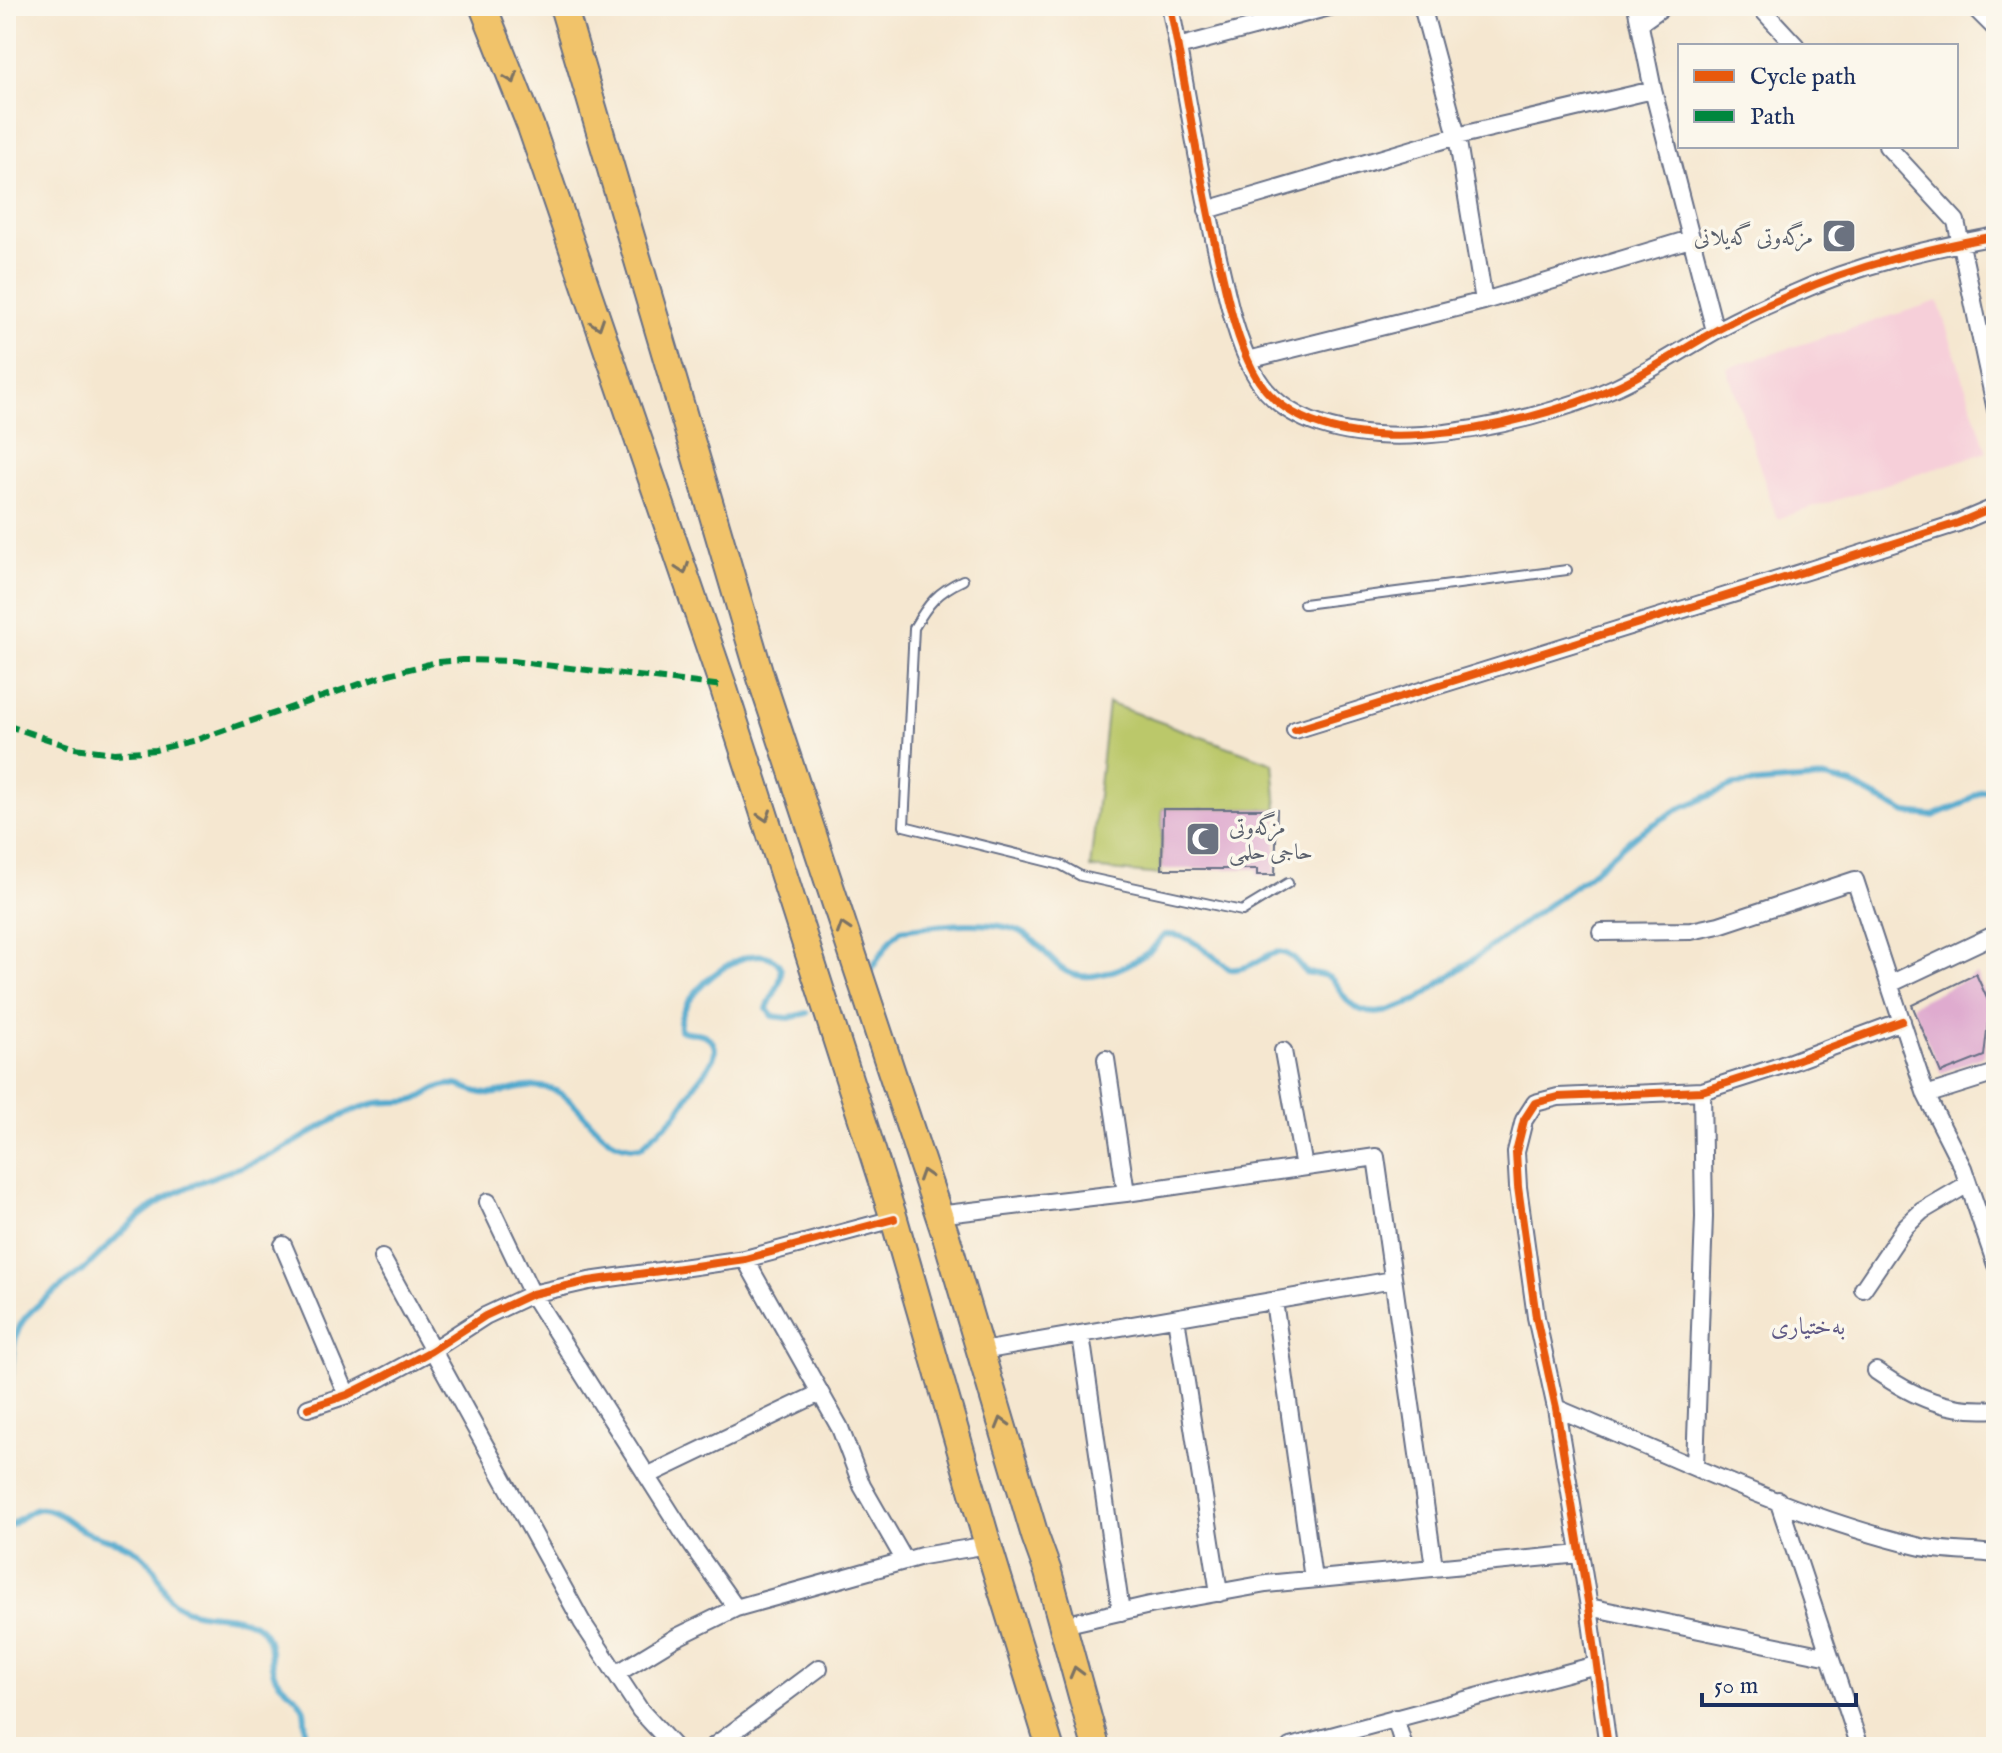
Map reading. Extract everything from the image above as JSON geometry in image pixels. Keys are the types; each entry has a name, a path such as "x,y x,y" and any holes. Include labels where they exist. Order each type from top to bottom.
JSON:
{"main road":[{"path":"483,6 531,127 723,686 894,1219 1050,1747"},
{"path":"563,6 761,678 982,1351 1096,1747"},
{"path":"723,686 761,678"}],"street":[{"path":"1170,6 1207,210 1235,329 1248,360 1254,373 1278,402 1306,421 1350,434 1422,436 1484,428 1547,412 1616,387 1715,331 1795,293 1881,261 1996,236"},
{"path":"1178,47 1333,6"},
{"path":"1422,6 1457,136 1484,301"},
{"path":"1664,6 1638,14 1653,90 1715,331"},
{"path":"1759,6 1794,44"},
{"path":"1973,6 1996,29"},
{"path":"1207,210 1457,136 1653,90"},
{"path":"1889,148 1956,221 1996,410"},
{"path":"1248,360 1484,301 1690,239"},
{"path":"1295,730 1902,541 1996,507"},
{"path":"1601,932 1691,931 1719,925 1855,880 1926,1095 1968,1184 1996,1265"},
{"path":"1890,984 1996,934"},
{"path":"1608,1747 1589,1607 1556,1408 1536,1317 1518,1187 1516,1152 1524,1120 1535,1103 1558,1097 1702,1091 1902,1021"},
{"path":"1283,1051 1304,1167"},
{"path":"1106,1059 1126,1193"},
{"path":"1926,1095 1996,1073"},
{"path":"1695,1466 1704,1217 1702,1091"},
{"path":"937,1215 1126,1193 1376,1157 1434,1567"},
{"path":"1863,1289 1905,1227 1922,1211 1968,1184"},
{"path":"488,1202 532,1294 647,1476 736,1608"},
{"path":"308,1408 347,1395 431,1351 485,1316 532,1294 589,1281 745,1259 894,1219"},
{"path":"283,1245 347,1395"},
{"path":"382,1258 582,1622 640,1710 674,1747"},
{"path":"745,1259 840,1428 862,1486 905,1561"},
{"path":"982,1351 1393,1280"},
{"path":"1274,1301 1313,1579"},
{"path":"1176,1318 1219,1593"},
{"path":"1081,1335 1121,1612"},
{"path":"1876,1371 1911,1395 1976,1411 1996,1409"},
{"path":"647,1476 820,1393"},
{"path":"1556,1408 1778,1500 1853,1527 1919,1547 1996,1554"},
{"path":"1778,1500 1860,1747"},
{"path":"616,1674 675,1638 736,1608 905,1561 988,1545"},
{"path":"1063,1625 1219,1593 1313,1579 1580,1554"},
{"path":"1589,1607 1830,1657"},
{"path":"1290,1747 1596,1665"},
{"path":"713,1747 819,1668"},
{"path":"1395,1718 1404,1747"}],"lane":[{"path":"1304,604 1567,570"},
{"path":"963,580 943,589 914,628 904,826 1061,865 1081,876 1242,911 1288,883"}],"shaded area":[{"path":"1938,301 1987,452 1777,519 1727,368"}],"green space":[{"path":"1108,703 1273,763 1277,809 1163,809 1160,875 1090,868"}],"building":[{"name":"مزگەوتی حاجی حلمی","path":"1163,809 1277,809 1275,875 1257,875 1257,869 1162,869"},
{"path":"1976,974 1990,1005 1984,1056 1941,1073 1912,1005"}],"waterway":[{"path":"870,971 892,938 901,930 914,928 961,924 1006,927 1031,938 1061,968 1081,976 1116,970 1149,951 1164,935 1173,935 1191,941 1230,969 1252,965 1269,955 1285,953 1295,959 1305,972 1330,978 1358,1009 1383,1012 1417,1000 1588,876 1636,835 1677,810 1734,785 1826,778 1853,785 1906,813 1933,816 1962,804 1982,791 1996,789"},
{"path":"6,1407 14,1344 26,1317 81,1272 139,1217 179,1191 265,1158 361,1108 378,1103 415,1100 448,1085 489,1094 543,1087 569,1100 611,1141 642,1147 676,1114 714,1056 714,1044 706,1036 680,1030 681,1017 688,1003 713,975 745,958 760,955 773,959 781,975 767,1009 772,1016 789,1018 807,1013"},
{"path":"6,1528 33,1510 51,1511 86,1532 136,1550 151,1564 169,1597 177,1605 186,1610 240,1618 259,1627 267,1638 276,1678 304,1710 308,1747"}],"marked path":[{"path":"6,725 74,748 115,753 155,750 196,740 389,674 437,662 462,660 511,661 723,686"}],"cycle path":[{"path":"1170,6 1212,229 1241,344 1253,371 1281,405 1321,425 1370,435 1423,435 1530,417 1616,387 1726,325 1817,284 1893,259 1996,236"},
{"path":"1295,730 1845,559 1958,523 1996,507"},
{"path":"1608,1747 1589,1607 1556,1408 1536,1317 1518,1187 1516,1152 1524,1120 1535,1103 1558,1097 1702,1091 1902,1021"},
{"path":"308,1408 347,1395 383,1377 485,1316 532,1294 589,1281 745,1259 894,1219"}],"place":[{"name":"مزگەوتی گەیلانی","path":"1839,236"},
{"name":"مزگەوتی حاجی حلمی","path":"1203,839"}],"district":[{"name":"بەختیاری","path":"1808,1326"}]}
